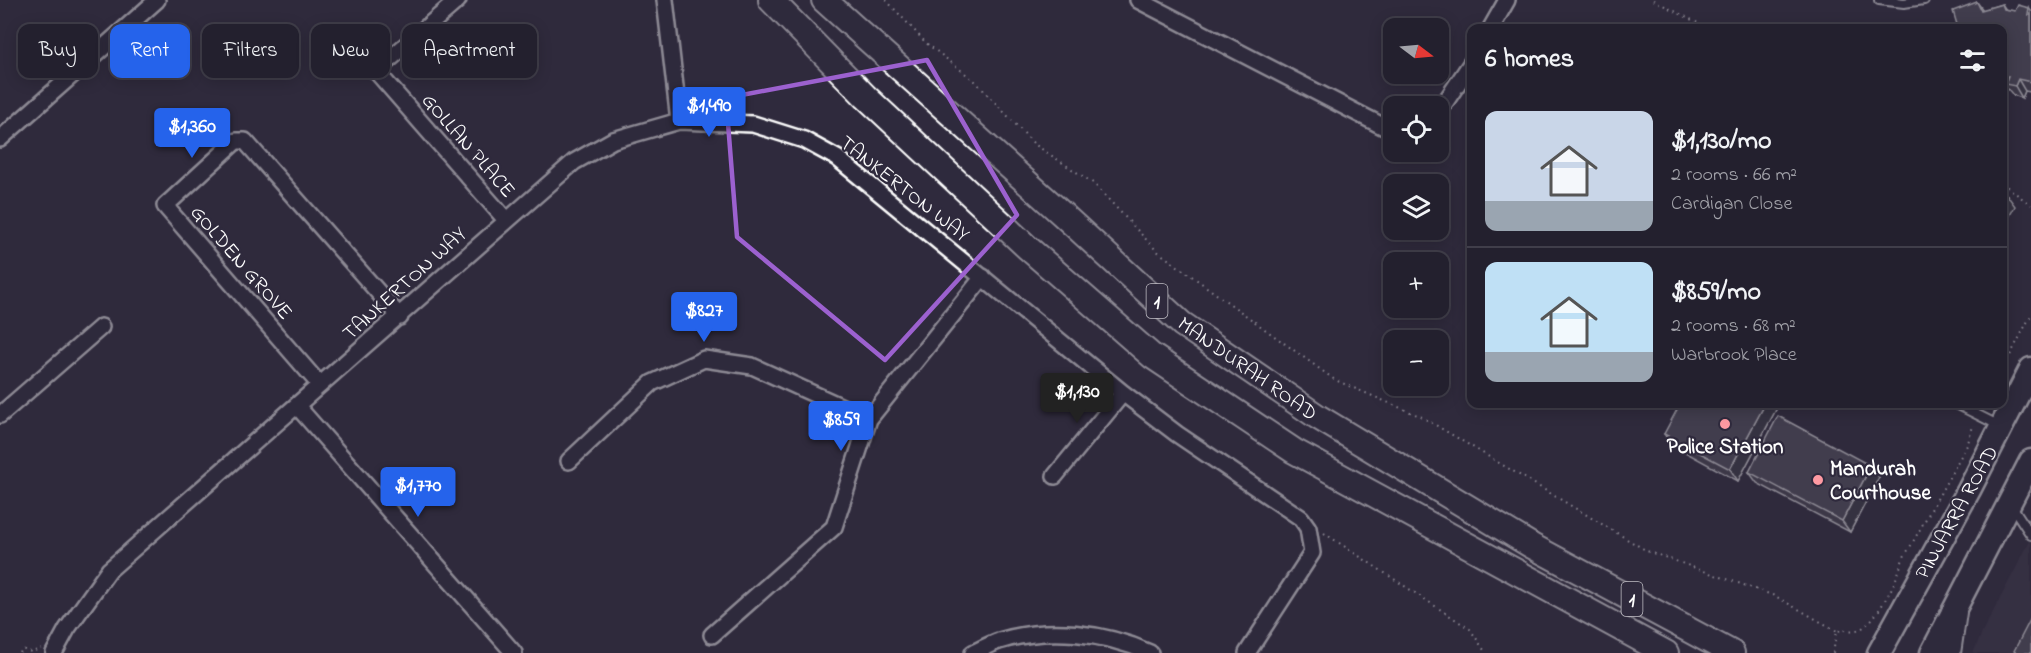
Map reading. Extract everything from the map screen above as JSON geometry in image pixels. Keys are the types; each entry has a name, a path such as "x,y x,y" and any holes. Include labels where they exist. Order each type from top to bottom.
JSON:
{"highway":[{"name":"MANDURAH ROAD","path":"771,0 866,97 1028,248 1152,356 1294,451 1666,653"},
{"name":"MANDURAH ROAD","path":"824,0 1182,324 1318,417 1532,546 1732,653"},
{"path":"1948,653 1954,612"}],"main road":[{"name":"PINJARRA ROAD","path":"1879,653 2002,427 2031,369"},
{"name":"PINJARRA ROAD","path":"1932,653 2031,461"}],"street":[{"path":"0,139 157,0"},
{"name":"GOLLAN PLACE","path":"458,0 376,71 506,220"},
{"path":"664,0 679,121"},
{"path":"1138,0 1383,126"},
{"path":"1493,24 1507,0"},
{"path":"1449,96 1467,70"},
{"name":"TANKERTON WAY","path":"54,653 67,629 109,570 574,162 614,140 679,121 753,124 804,140 837,158 1123,393 1176,434 1301,518 1308,528 1312,553 1246,653"},
{"name":"GOLDEN GROVE","path":"320,385 165,206 236,141 245,141 400,317"},
{"path":"712,635 834,527 869,419 983,277"},
{"path":"0,415 101,327"},
{"path":"569,461 652,383 704,359 752,366 869,419"},
{"path":"1055,476 1123,393"},
{"path":"297,406 514,653"},
{"path":"974,653 998,641 1062,633 1108,638 1150,653"}],"lane":[{"path":"1879,0 1904,3 1924,0"},
{"path":"1964,408 2002,427"},
{"path":"2010,502 2031,535"}],"path":[{"path":"886,0 926,43 975,81 1034,144 1093,183 1157,251 1335,380 1422,417 1647,552 1775,596 1837,631 1862,628 1872,620 1899,572 1903,558 1968,444 1970,434 1980,416"},
{"path":"1653,0 1700,24"},
{"path":"2007,187 2031,205"},
{"path":"2007,361 2031,315"},
{"path":"1833,653 1837,631"}],"highlighted area":[{"path":"927,60 1017,215 885,360 737,237 726,98"}],"shaded area":[{"path":"2031,539 2031,653 1973,653 1982,633"}],"building":[{"path":"1977,2 1981,10 2002,4 2004,9 2015,11 2018,5 2029,8 2028,15 2031,15 2031,82 2018,79 2015,86 2007,84 2007,24 1957,24 1953,11"},
{"name":"Police Station","path":"1678,408 1763,408 1730,469 1664,434"},
{"name":"Mandurah Courthouse","path":"1778,416 1871,466 1842,521 1749,472"},
{"path":"2031,618 2031,653 2017,653 2014,651"}],"place":[{"name":"Police Station","path":"1725,424"},
{"name":"Mandurah Courthouse","path":"1818,480"}]}
